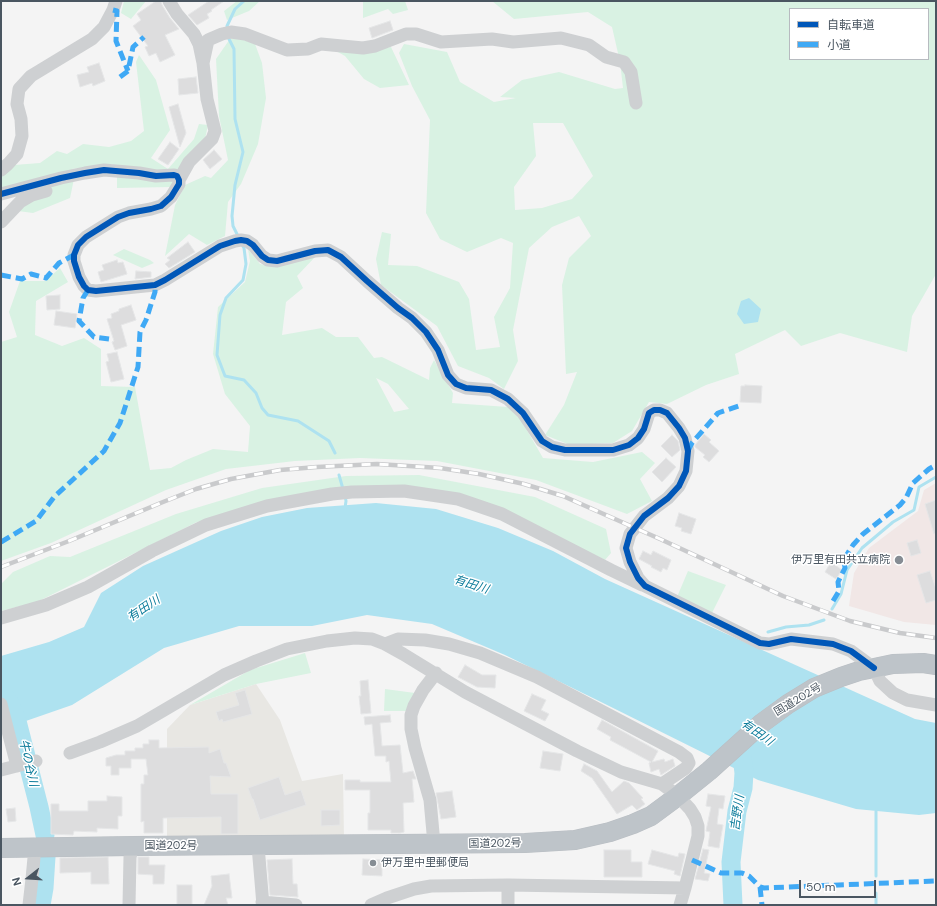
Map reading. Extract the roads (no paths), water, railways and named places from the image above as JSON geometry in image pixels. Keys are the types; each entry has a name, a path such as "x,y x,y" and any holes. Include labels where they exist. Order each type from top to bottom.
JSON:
{"highway":[{"name":"国道202号","path":"1,848 525,844 575,840 610,832 651,816 709,771 762,723 788,704 814,688 859,671 893,664 923,663 936,665"}],"street":[{"path":"1,170 17,154 22,136 21,119 17,104 19,89 31,76 92,39 104,27 116,1"},
{"path":"169,1 177,14 194,34 199,44 203,63 207,99 215,131 212,139 189,162 171,197 160,206 151,210 128,213 118,217 86,237 78,245 74,255 74,261 79,277 84,286 88,290 96,291 155,285 220,246 241,241 253,245 262,256 268,260 277,261 315,251 328,250 341,256 367,281 412,318 426,332 438,350 448,375 456,384 466,388 491,390 508,399 523,413 542,441 552,447 565,450 613,450 629,445 638,438 644,429 649,413 654,410 660,410 667,414 679,428 685,438 688,451 686,471 679,486 668,498 644,516 630,534 626,548 630,562 638,578 645,586"},
{"path":"203,63 208,40 226,33 245,34 287,50 308,49 321,44 363,48 375,46 406,34 416,34 441,42 492,39 513,42 561,38 589,45 606,57 624,62 631,72 636,103"},
{"path":"1,194 61,178 104,170 156,176 174,175 177,176 179,180"},
{"path":"1,222 20,202 32,195 52,189 58,184 61,178"},
{"path":"1,618 46,605 88,587 152,551 206,525 267,506 332,494 404,491 458,499 502,514 611,570 760,643 769,644 791,639 833,644 851,651 874,668 880,681 893,693 907,700 936,705"},
{"path":"70,752 100,742 137,726 224,675 256,660 287,650 327,641 355,638 372,639 385,644 466,692 577,751 621,772 662,784 678,796 690,808 698,826 698,836 680,905"},
{"path":"385,644 398,639 425,640 450,644 480,653 537,677 679,752 687,758 689,763 686,768 662,784"},
{"path":"434,844 430,800 411,729 411,715 423,690 436,673"},
{"path":"1,704 17,766"},
{"path":"1,770 36,761"},
{"path":"129,905 130,857 133,846"},
{"path":"258,846 262,904 296,905"},
{"path":"29,905 35,847"},
{"path":"371,905 388,901 414,889 431,886 508,885 685,888"},
{"path":"508,885 508,905"}],"water":[{"path":"749,298 761,309 758,322 744,324 737,314 741,301"},
{"name":"有田川","path":"376,503 436,509 498,528 553,551 605,579 915,719 936,723 936,813 919,815 856,809 758,780 505,655 432,624 367,615 312,626 239,626 164,648 72,705 23,722 1,727 1,656 49,642 84,627 101,593 143,566 221,531 262,517 307,508"}],"waterway":[{"path":"227,29 235,9 244,1"},
{"path":"228,37 234,49 235,119 243,152 235,185 232,216 233,226 238,236"},
{"path":"242,245 244,248 246,264 243,280 226,298 220,315 217,355 225,376 244,380 256,393 262,408 268,415 298,421 329,441 335,453"},
{"path":"339,475 343,489"},
{"path":"832,609 841,594 847,570 862,548 893,522 914,510 919,487 936,477"},
{"path":"345,496 345,508"},
{"path":"768,632 786,627 809,625 824,620"},
{"name":"牛の谷川","path":"8,700 17,721 45,835"},
{"name":"吉野川","path":"733,905 731,862 737,811 743,788 744,773 741,748"},
{"path":"876,811 876,876"},
{"name":"牛の谷川","path":"41,905 44,888 46,857"},
{"path":"876,893 876,905"}],"railway":[{"path":"1,567 196,489 231,479 280,470 317,467 377,464 440,468 479,474 524,484 563,496 783,596 850,621 900,633 936,638"}],"place":[{"name":"伊万里有田共立病院","path":"899,560"},
{"name":"伊万里中里郵便局","path":"373,863"}]}
